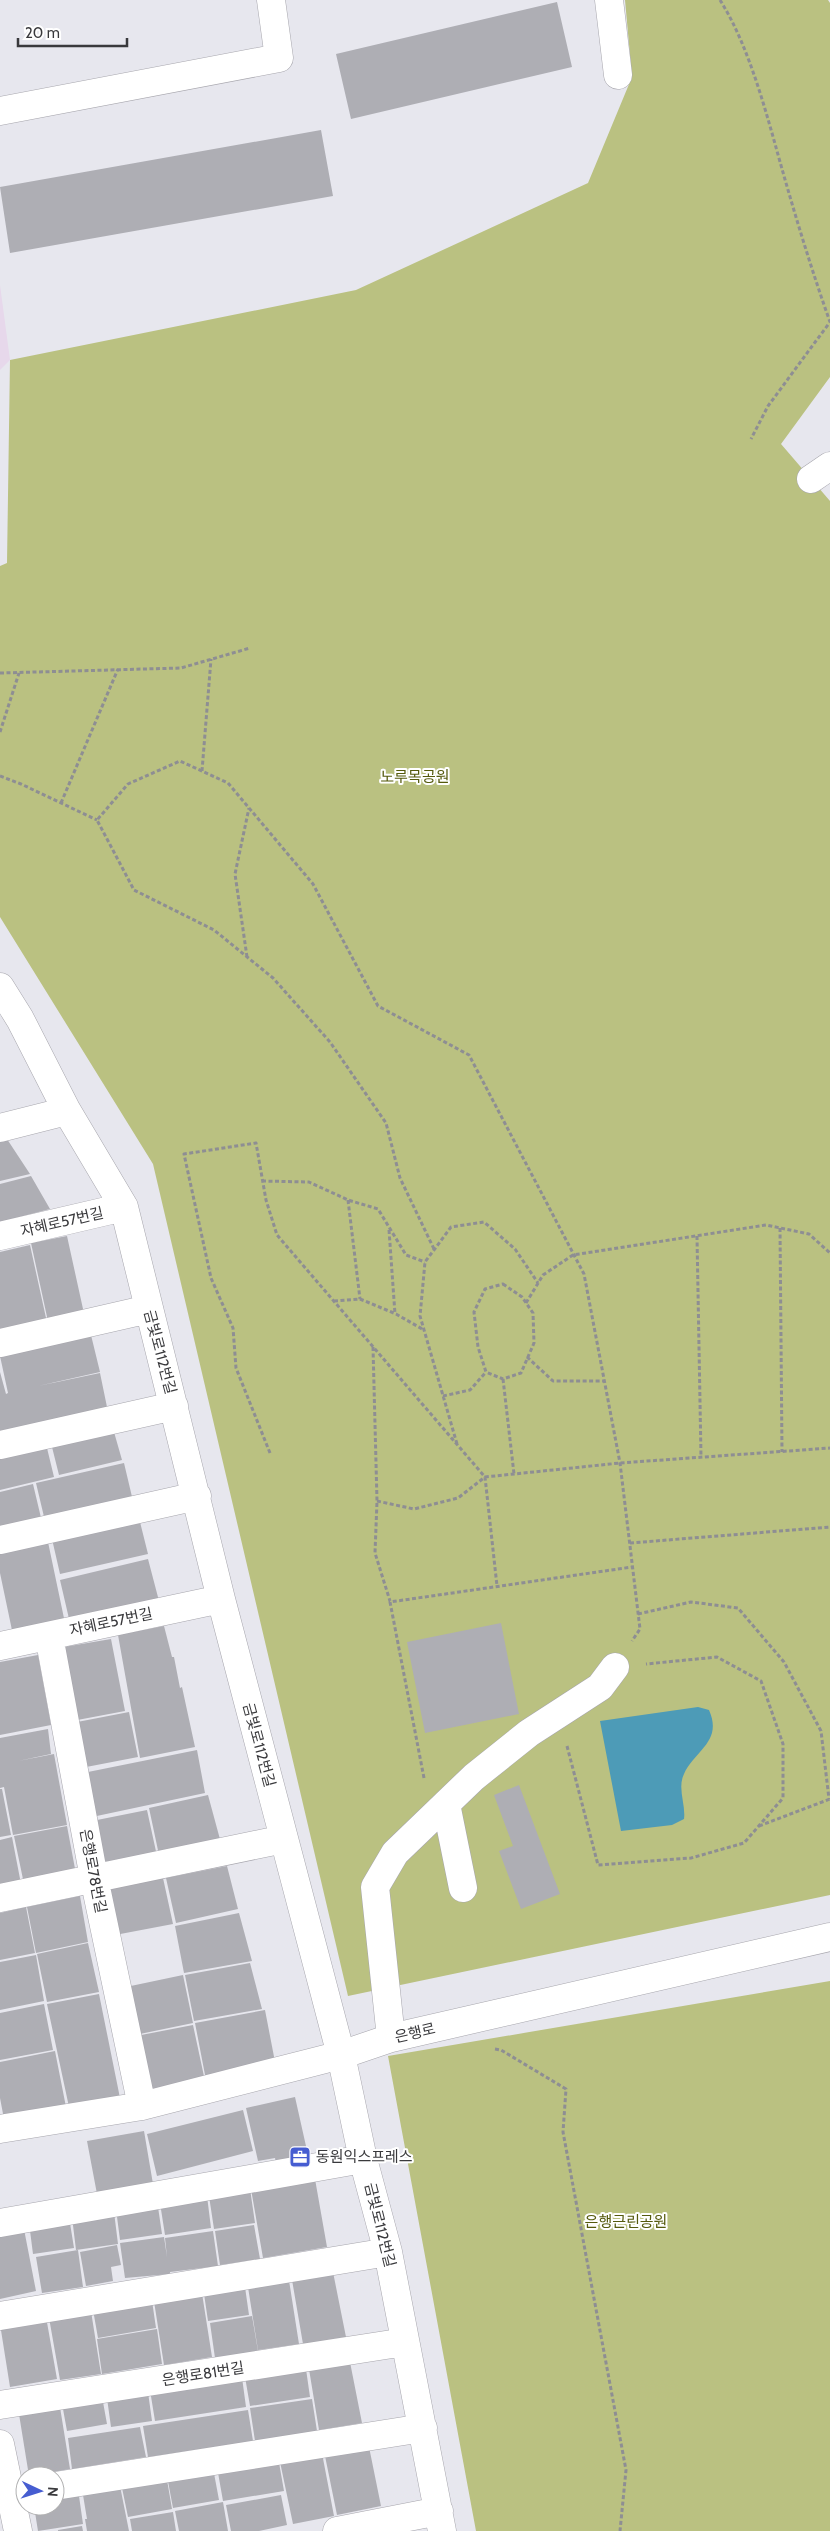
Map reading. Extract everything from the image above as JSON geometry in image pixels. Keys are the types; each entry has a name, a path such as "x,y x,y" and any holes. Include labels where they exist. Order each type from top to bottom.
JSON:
{"street":[{"path":"0,111 279,58 271,0"},
{"path":"609,0 618,75"},
{"name":"금빛로112번길","path":"0,987 10,1022 67,1111 124,1207 221,1598 341,2055 363,2159 388,2252 441,2521"},
{"path":"0,1128 67,1111"},
{"name":"자혜로57번길","path":"0,1236 124,1207"},
{"path":"0,1343 149,1309"},
{"path":"0,1445 174,1406"},
{"path":"0,1540 197,1496"},
{"name":"자혜로57번길","path":"0,1646 221,1598"},
{"name":"은행로78번길","path":"49,1636 94,1878 142,2106"},
{"path":"392,2038 375,1888 395,1853 474,1777 530,1733 600,1687 615,1667"},
{"path":"439,1811 463,1888"},
{"path":"0,1898 284,1839"},
{"name":"은행로","path":"0,2129 142,2106 341,2055 392,2038 830,1936"},
{"path":"0,2223 363,2159"},
{"path":"0,2316 388,2252"},
{"name":"은행로81번길","path":"0,2405 405,2342"},
{"path":"65,2484 423,2428"},
{"path":"0,2444 15,2484"},
{"path":"11,2526 15,2507"},
{"path":"337,2531 441,2521"}],"path":[{"path":"720,0 732,18 772,129 797,223 830,322 768,406 751,439"},
{"path":"0,673 181,668 250,648"},
{"path":"202,771 211,659"},
{"path":"61,803 118,669"},
{"path":"0,732 19,673"},
{"path":"97,820 128,784 180,760 228,783 313,884 378,1006 469,1055 584,1274 620,1463 640,1629 615,1667"},
{"path":"0,776 97,820 134,890 214,930 273,978 330,1042 386,1123 400,1178 434,1249"},
{"path":"248,957 234,874 249,808"},
{"path":"270,1453 236,1368 233,1328 211,1278 184,1154 256,1143 266,1200 277,1234 484,1477 497,1586"},
{"path":"262,1181 309,1182 348,1200 378,1209 406,1255 424,1262"},
{"path":"348,1200 360,1299"},
{"path":"458,1446 420,1316 424,1262 451,1227 484,1222 515,1249 538,1283"},
{"path":"526,1302 543,1275 573,1255 766,1225 809,1234 830,1253"},
{"path":"780,1228 782,1452"},
{"path":"389,1229 396,1314"},
{"path":"697,1236 701,1457"},
{"path":"503,1284 526,1302 533,1313 534,1343 521,1373 503,1379 486,1372 478,1347 474,1312 485,1289 503,1284"},
{"path":"334,1301 360,1299 396,1314 425,1330"},
{"path":"373,1347 377,1501 375,1553 390,1602 439,1811"},
{"path":"527,1357 553,1381 605,1381"},
{"path":"443,1396 470,1390 486,1372"},
{"path":"503,1379 514,1474"},
{"path":"377,1501 414,1509 458,1498 484,1477 620,1463 830,1448"},
{"path":"630,1543 830,1527"},
{"path":"390,1602 632,1566"},
{"path":"638,1614 691,1602 738,1608 784,1662 820,1731 830,1799 759,1826"},
{"path":"559,1714 598,1866 691,1858 744,1843 783,1798 783,1744 760,1681 717,1657 615,1667"},
{"path":"492,2049 501,2050 566,2089 563,2132 626,2470 620,2531"}],"shaded area":[{"path":"0,285 10,360 0,370"}],"green space":[{"name":"노루목공원","path":"625,0 828,0 830,3 830,377 781,444 830,501 830,1895 348,1996 153,1164 0,917 0,566 7,563 10,360 356,290 588,183 632,77"},
{"name":"은행근린공원","path":"830,1981 830,2531 476,2531 388,2056"}],"water":[{"path":"698,1707 709,1710 713,1730 706,1745 689,1766 682,1779 681,1791 684,1819 672,1825 621,1831 600,1721"}],"building":[{"path":"557,2 572,67 351,119 336,54"},
{"path":"321,130 333,196 10,253 0,187"},
{"path":"5,1136 30,1174 0,1181 0,1137"},
{"path":"31,1176 50,1209 0,1222 0,1184"},
{"path":"67,1236 85,1318 49,1326 31,1243"},
{"path":"30,1245 48,1327 0,1337 0,1252"},
{"path":"91,1335 100,1372 38,1386 100,1373 107,1407 0,1431 0,1372 6,1394 8,1393 0,1356"},
{"path":"114,1432 122,1460 59,1475 52,1447"},
{"path":"47,1448 54,1477 0,1490 0,1458"},
{"path":"124,1463 133,1501 45,1521 36,1483"},
{"path":"33,1484 42,1522 0,1531 0,1492"},
{"path":"139,1518 148,1554 60,1574 52,1539"},
{"path":"48,1542 65,1623 13,1635 0,1573 0,1552"},
{"path":"148,1559 159,1601 70,1623 60,1580"},
{"path":"501,1623 519,1714 425,1733 407,1642"},
{"path":"164,1626 172,1657 174,1657 180,1688 182,1687 195,1747 140,1758 118,1635"},
{"path":"111,1639 125,1711 72,1721 58,1648"},
{"path":"38,1655 51,1725 0,1735 0,1662"},
{"path":"129,1712 138,1757 81,1768 72,1723"},
{"path":"48,1729 51,1754 18,1761 54,1754 67,1825 13,1835 4,1787 0,1788 0,1738"},
{"path":"197,1750 205,1793 92,1817 83,1773"},
{"path":"519,1785 560,1894 521,1909 499,1851 513,1846 494,1795"},
{"path":"0,1789 2,1789 11,1835 0,1837"},
{"path":"208,1795 221,1843 159,1855 149,1808"},
{"path":"147,1810 157,1856 102,1867 92,1821"},
{"path":"67,1826 76,1874 24,1884 14,1836"},
{"path":"12,1837 21,1884 0,1889 0,1840"},
{"path":"227,1866 238,1909 176,1923 166,1878"},
{"path":"163,1878 173,1924 115,1935 106,1889"},
{"path":"80,1896 88,1942 36,1953 27,1907"},
{"path":"26,1907 35,1953 0,1960 0,1913"},
{"path":"239,1913 252,1961 184,1973 175,1926"},
{"path":"88,1943 99,1992 47,2002 37,1954"},
{"path":"36,1955 44,2001 0,2010 0,1962"},
{"path":"250,1963 262,2009 194,2021 185,1975"},
{"path":"183,1975 193,2023 135,2035 126,1987"},
{"path":"99,1994 120,2098 69,2107 47,2004"},
{"path":"44,2004 53,2050 0,2060 0,2013"},
{"path":"265,2010 276,2067 206,2080 195,2023"},
{"path":"193,2025 205,2081 146,2091 136,2036"},
{"path":"55,2051 66,2107 4,2119 0,2098 0,2062"},
{"path":"295,2097 308,2155 276,2163 275,2158 258,2161 246,2108"},
{"path":"243,2110 253,2151 157,2176 147,2134"},
{"path":"144,2131 153,2184 97,2194 87,2141"},
{"path":"315,2179 327,2247 263,2258 251,2189"},
{"path":"250,2189 255,2223 214,2229 209,2196"},
{"path":"207,2196 211,2228 165,2235 160,2203"},
{"path":"158,2207 162,2234 120,2240 116,2209"},
{"path":"114,2212 118,2244 76,2250 72,2217"},
{"path":"69,2217 74,2248 33,2254 29,2223"},
{"path":"23,2224 36,2291 0,2299 0,2229"},
{"path":"254,2225 260,2259 220,2265 215,2231"},
{"path":"213,2231 218,2266 170,2272 170,2274 125,2278 120,2243 164,2237 167,2257 165,2238"},
{"path":"117,2245 121,2265 111,2267 113,2281 86,2286 80,2252"},
{"path":"78,2250 83,2287 42,2293 36,2257"},
{"path":"332,2267 346,2337 303,2344 291,2274"},
{"path":"288,2274 299,2344 258,2350 247,2281"},
{"path":"244,2280 249,2315 208,2321 203,2287"},
{"path":"201,2287 212,2357 164,2365 153,2295"},
{"path":"151,2294 156,2328 98,2338 92,2304"},
{"path":"90,2305 101,2374 60,2380 48,2312"},
{"path":"45,2311 57,2379 10,2387 0,2324"},
{"path":"252,2316 258,2351 215,2358 210,2323"},
{"path":"157,2329 162,2364 102,2374 97,2339"},
{"path":"349,2357 362,2423 319,2430 308,2363"},
{"path":"305,2362 310,2397 250,2406 244,2371"},
{"path":"241,2370 246,2407 155,2421 149,2384"},
{"path":"147,2385 152,2421 111,2427 106,2391"},
{"path":"101,2391 107,2424 67,2431 61,2398"},
{"path":"312,2399 317,2431 255,2441 250,2408"},
{"path":"59,2401 70,2469 65,2470 65,2466 27,2466 18,2408"},
{"path":"248,2410 253,2441 148,2457 143,2426"},
{"path":"140,2427 146,2457 72,2469 68,2438"},
{"path":"368,2442 381,2506 337,2515 324,2451"},
{"path":"321,2448 334,2516 293,2524 279,2457"},
{"path":"278,2457 284,2491 223,2501 217,2467"},
{"path":"213,2468 219,2500 173,2508 167,2476"},
{"path":"166,2474 172,2509 128,2517 121,2483"},
{"path":"119,2481 129,2531 87,2531 82,2489"},
{"path":"78,2489 83,2524 38,2531 36,2516 65,2516 65,2491"},
{"path":"281,2495 287,2525 259,2531 231,2531 226,2505"},
{"path":"223,2502 228,2531 179,2531 175,2511"},
{"path":"173,2512 176,2531 132,2531 130,2519"},
{"path":"82,2526 83,2531 58,2531 58,2530"}],"place":[{"name":"동원익스프레스","path":"300,2157"}]}
